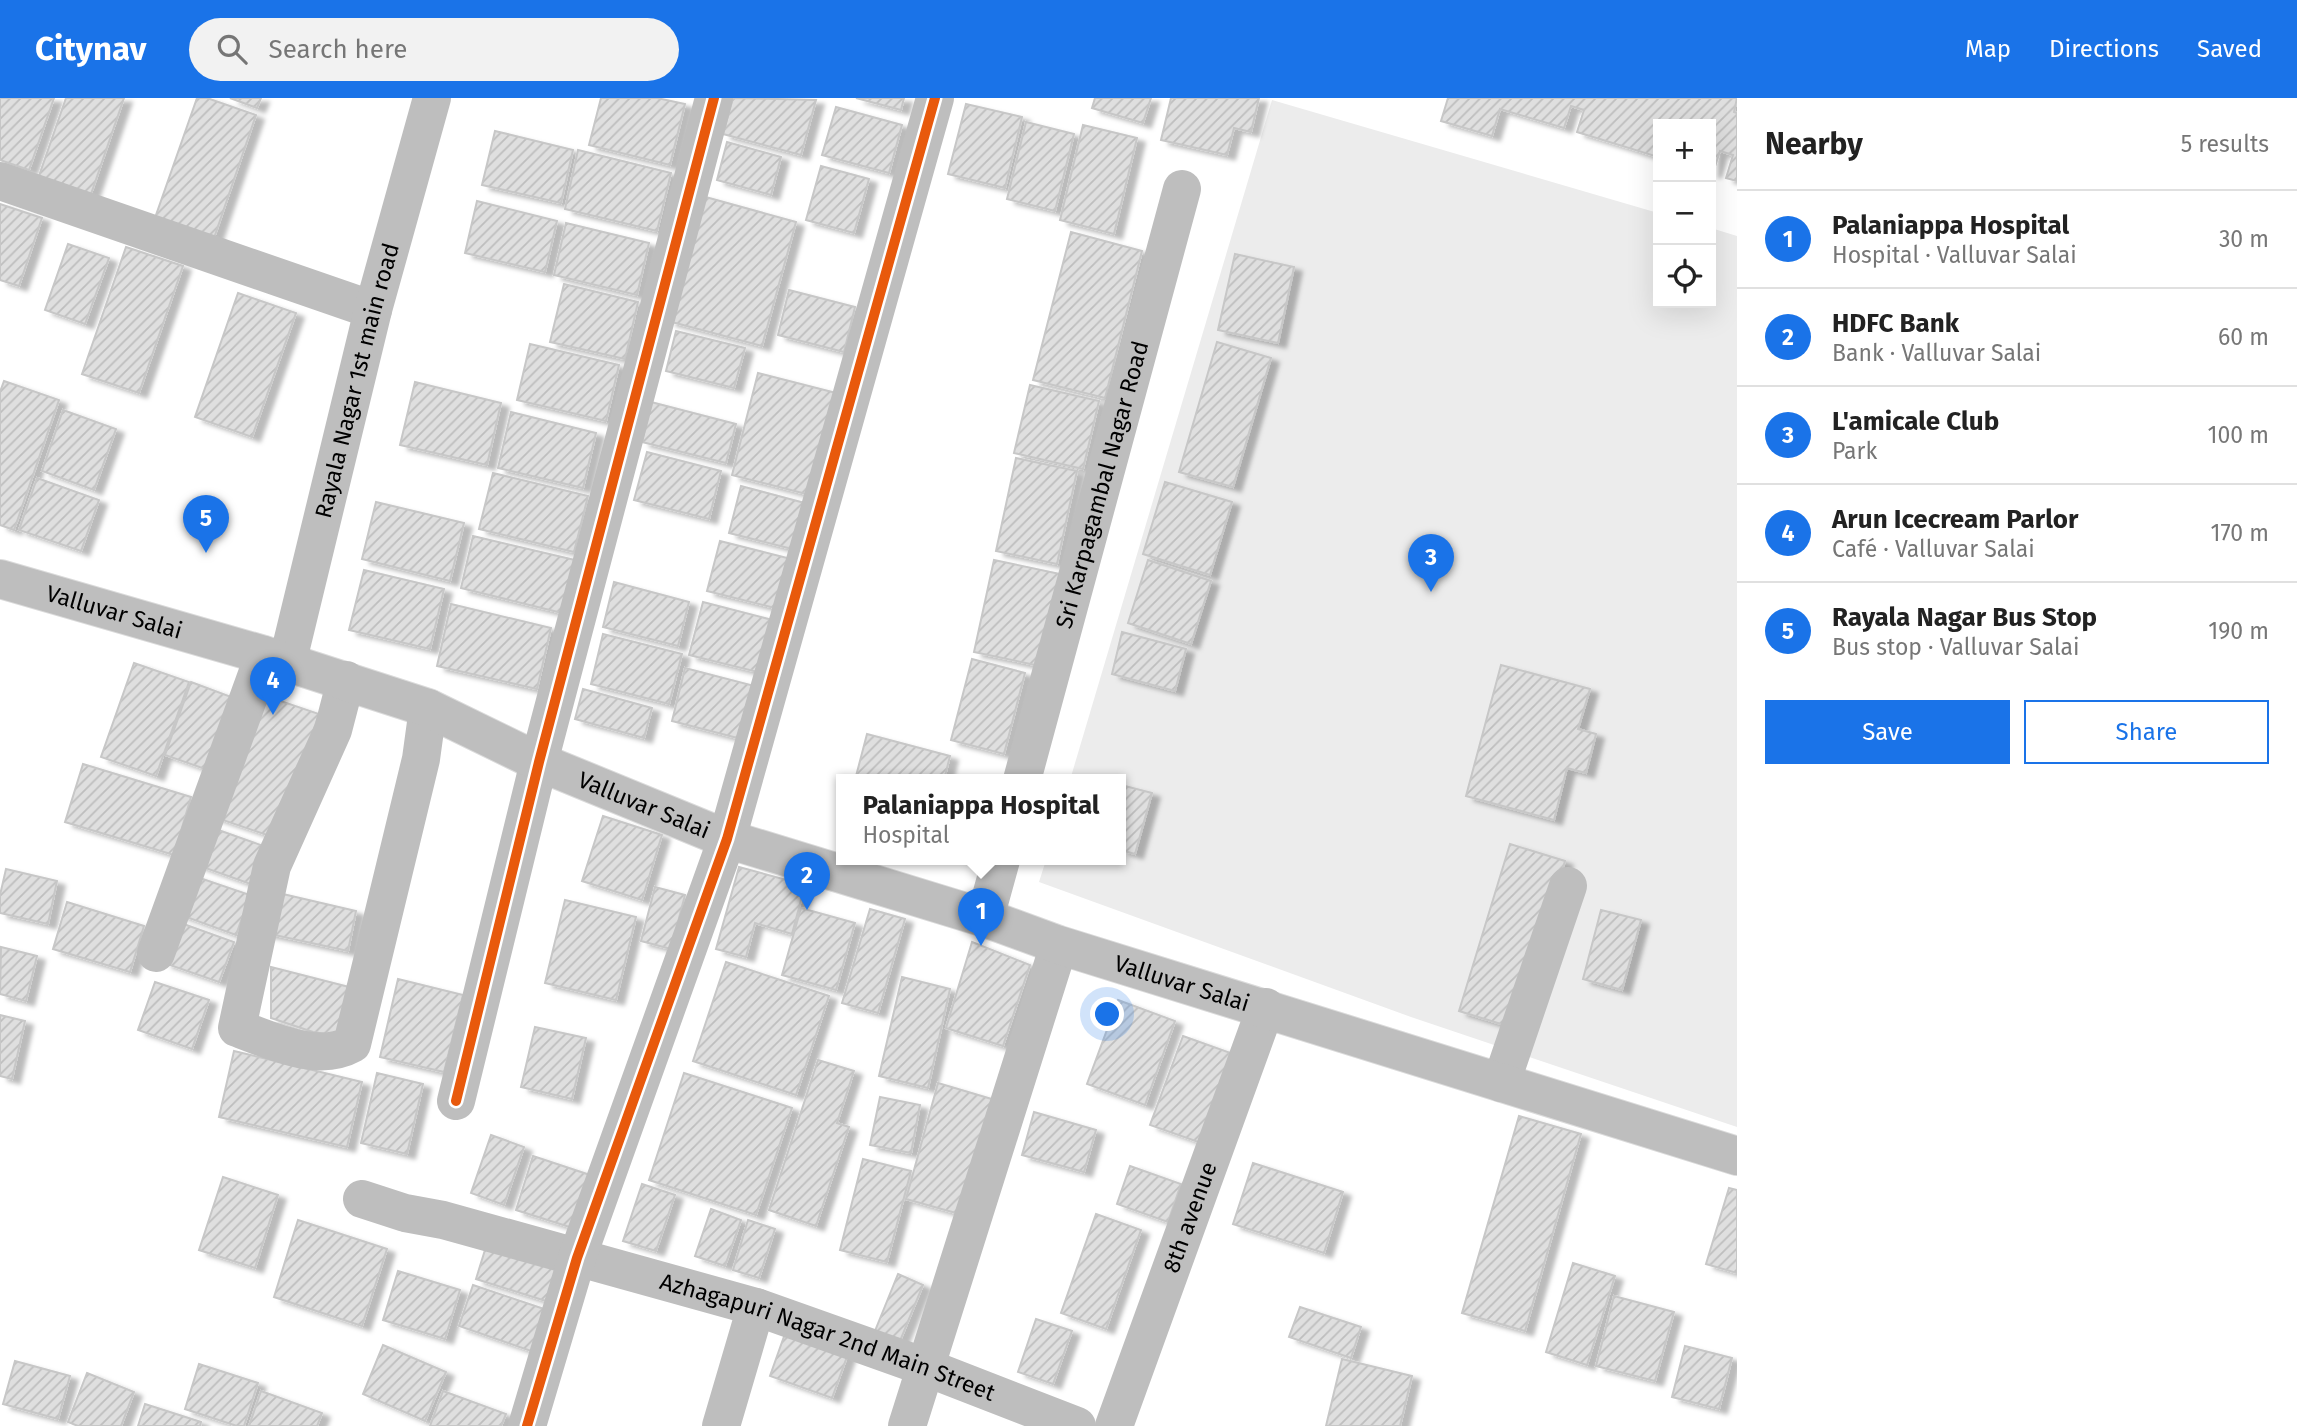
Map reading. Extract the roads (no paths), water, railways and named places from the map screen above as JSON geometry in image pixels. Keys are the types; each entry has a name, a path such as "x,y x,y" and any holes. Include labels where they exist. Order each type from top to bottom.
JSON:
{"street":[{"name":"Rayala Nagar 1st main road","path":"156,953 276,660 432,98"},
{"path":"456,1101 539,762 714,98"},
{"path":"527,1426 577,1258 727,839 935,98"},
{"path":"0,181 373,310"},
{"name":"Sri Karpagambal Nagar Road","path":"1025,774 1182,189"},
{"name":"Valluvar Salai","path":"0,579 346,680 428,708 539,762 727,839 1737,1156"},
{"path":"346,680 333,730 272,866 237,1028 274,1042 312,1051 339,1052 352,1044 421,759 428,708"},
{"path":"985,918 1000,865"},
{"path":"1501,1083 1568,886"},
{"path":"908,1426 1059,945"},
{"name":"8th avenue","path":"1114,1426 1266,1007"},
{"name":"Azhagapuri Nagar 2nd Main Street","path":"362,1199 405,1213 443,1220 755,1307 925,1367 1077,1426"},
{"path":"721,1426 755,1307"}],"place":[{"name":"Rayala Nagar Bus Stop","path":"206,553"},
{"name":"L'amicale Club","path":"1431,592"},
{"name":"Arun Icecream Parlor","path":"273,715"},
{"name":"HDFC Bank","path":"807,910"},
{"name":"Palaniappa Hospital","path":"981,946"}]}
